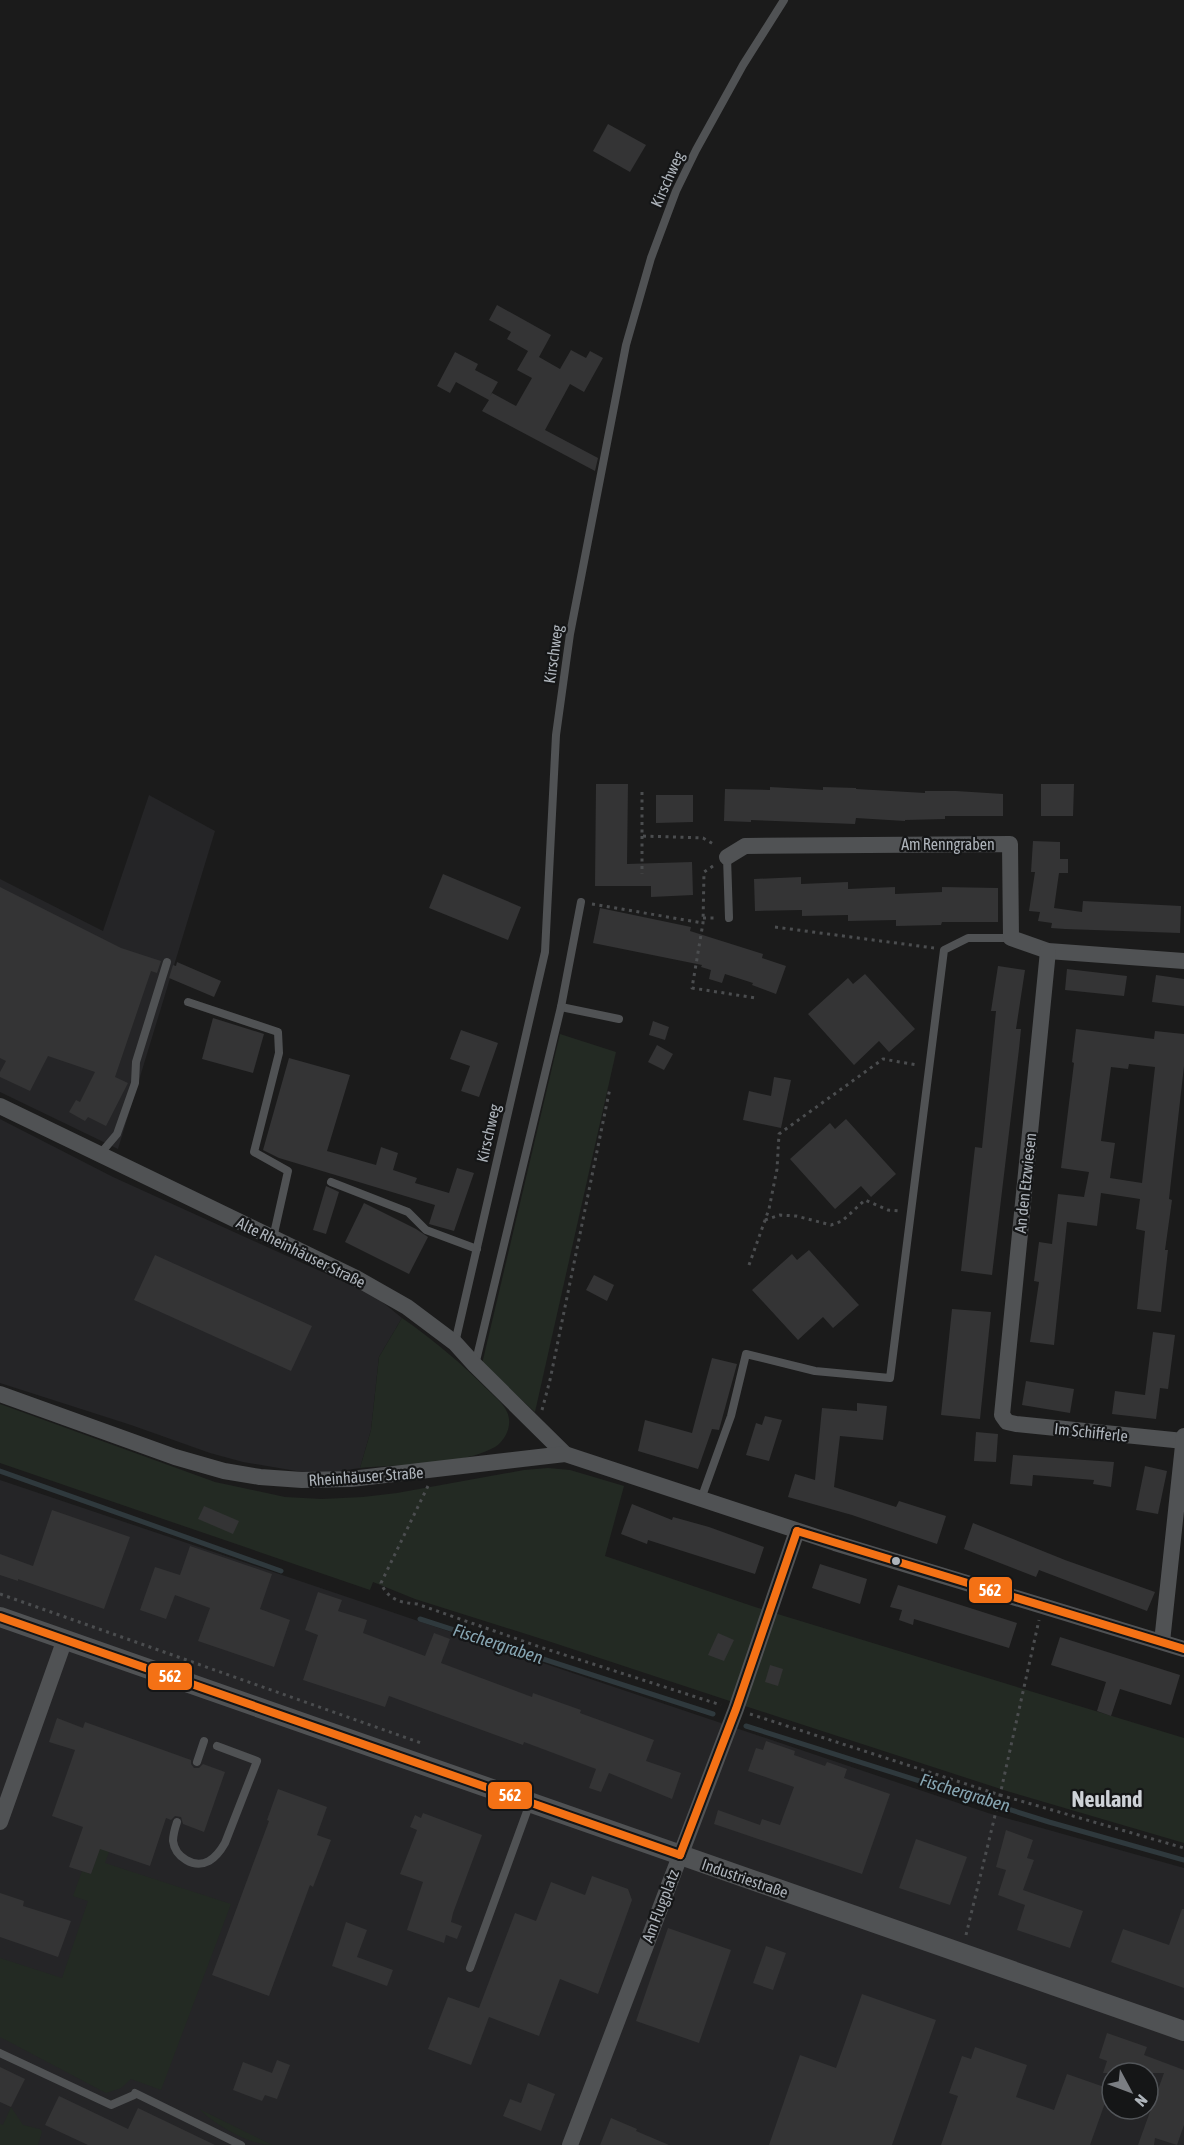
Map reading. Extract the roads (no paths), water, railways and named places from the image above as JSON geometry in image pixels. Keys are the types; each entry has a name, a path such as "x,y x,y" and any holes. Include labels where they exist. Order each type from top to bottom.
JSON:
{"street":[{"name":"Am Renngraben","path":"728,856 744,846 1010,844 1011,938"},
{"path":"1011,938 1048,951 1184,961"},
{"name":"An den Etzwiesen","path":"1002,1415 1048,951"},
{"name":"Alte Rheinhäuser Straße","path":"0,1106 357,1278 407,1307 455,1343 565,1454"},
{"name":"Rheinhäuser Straße","path":"0,1394 175,1457 224,1471 303,1480 351,1479 436,1471 565,1454 797,1531 1184,1649"},
{"name":"Im Schifferle","path":"1002,1415 1007,1422 1016,1424 1184,1441"},
{"path":"1162,1642 1184,1436"},
{"name":"Am Flugplatz","path":"570,2145 736,1709 797,1531"},
{"name":"Industriestraße","path":"0,1617 1184,2031"},
{"path":"0,1822 65,1640"}],"lane":[{"name":"Kirschweg","path":"455,1343 545,952 556,735 570,634 626,345 651,258 676,191 738,74 784,0"},
{"path":"728,856 729,918"},
{"path":"475,1365 561,1007 581,902"},
{"path":"701,1499 731,1416 746,1354 815,1371 890,1378 944,950 968,938 1011,938"},
{"path":"100,1154 117,1134 135,1083 136,1062 167,962"},
{"path":"189,1002 278,1032 279,1053 254,1152 288,1171 273,1238"},
{"path":"561,1007 619,1019"},
{"path":"331,1182 408,1212 426,1230 477,1249"},
{"path":"197,1762 204,1741"},
{"path":"177,1822 173,1839 176,1850 182,1858 194,1863 208,1862 220,1852 257,1761 217,1746"},
{"path":"470,1968 530,1802"},
{"path":"0,2053 111,2105 134,2096 135,2093 241,2145"}],"waterway":[{"name":"Fischergraben","path":"0,1471 281,1571"},
{"name":"Fischergraben","path":"420,1619 713,1714"},
{"name":"Fischergraben","path":"746,1726 1049,1822 1184,1860"}],"district":[{"name":"Neuland","path":"1107,1799"}]}
